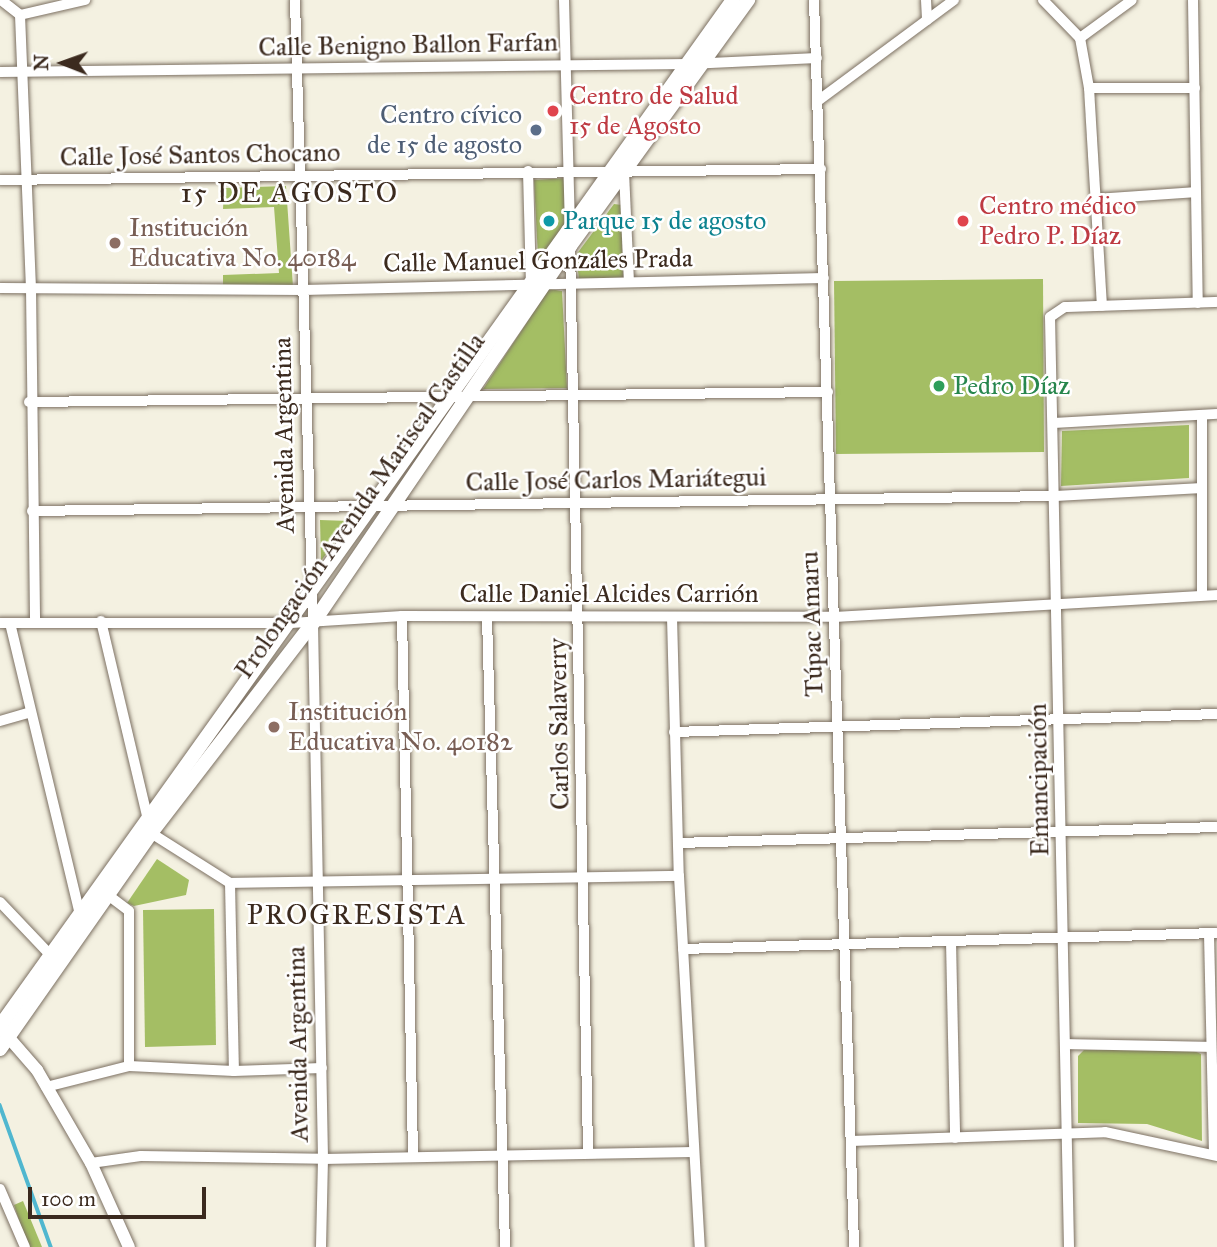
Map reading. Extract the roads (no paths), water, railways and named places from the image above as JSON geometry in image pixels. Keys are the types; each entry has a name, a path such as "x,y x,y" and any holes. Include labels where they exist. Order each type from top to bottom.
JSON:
{"main road":[{"name":"Prolongación Avenida Mariscal Castilla","path":"695,63 733,0"},
{"name":"Prolongación Avenida Mariscal Castilla","path":"149,826 313,623 451,397 538,283 570,246 617,172 695,63 748,0"},
{"name":"Prolongación Avenida Mariscal Castilla","path":"2,1035 291,623 471,396 570,228 617,172"},
{"name":"Prolongación Avenida Mariscal Castilla","path":"56,961 80,914 104,891"}],"street":[{"path":"1,0 20,15"},
{"path":"20,15 85,0"},
{"name":"Avenida Argentina","path":"295,0 313,623 322,1068 321,1247"},
{"name":"Carlos Salaverry","path":"564,0 580,617 588,1153"},
{"name":"Túpac Amaru","path":"814,0 854,1247"},
{"path":"926,0 927,20"},
{"path":"819,100 954,0"},
{"path":"1043,0 1080,38 1089,88 1102,306 1217,302"},
{"path":"1080,38 1132,0"},
{"path":"1194,0 1198,303"},
{"path":"20,15 31,288 29,402 35,622"},
{"name":"Calle Benigno Ballon Farfan","path":"0,72 567,66 817,58"},
{"path":"1089,88 1195,88"},
{"name":"Calle José Santos Chocano","path":"0,180 821,169"},
{"path":"528,171 538,283"},
{"path":"617,172 629,282"},
{"path":"1097,199 1196,192"},
{"name":"Calle Manuel Gonzáles Prada","path":"0,288 303,289 824,278"},
{"name":"Emancipación","path":"1069,1247 1052,313 1065,307 1102,306"},
{"path":"29,402 575,393 828,392"},
{"path":"1054,423 1217,414"},
{"path":"1202,415 1202,595"},
{"name":"Calle José Carlos Mariátegui","path":"32,510 382,508 831,497 1056,495 1202,488"},
{"name":"Calle Daniel Alcides Carrión","path":"5,623 313,623 402,616 835,617 1058,601 1217,595"},
{"path":"402,616 413,1156"},
{"path":"487,617 505,1247"},
{"path":"672,617 679,876 700,1247"},
{"path":"101,621 149,826 230,883 408,883 679,876"},
{"path":"5,623 31,712 80,914"},
{"path":"0,721 31,712"},
{"path":"674,732 838,729 1060,718 1217,714"},
{"path":"678,843 841,836 1217,827"},
{"path":"230,883 234,1071"},
{"path":"104,891 129,911 129,1066"},
{"path":"0,902 56,961"},
{"path":"683,949 1213,934 1211,1047 1215,1155 1145,1138 1069,1134 851,1141"},
{"path":"951,941 955,1138"},
{"path":"2,1035 46,1087 91,1163 129,1247"},
{"path":"1067,1044 1211,1047"},
{"path":"46,1087 129,1066 234,1071 322,1068"},
{"path":"91,1163 141,1156 323,1159 694,1152"},
{"path":"0,1189 26,1247"}],"waterway":[{"path":"0,1105 51,1247"}],"place":[{"name":"Centro de Salud 15 de Agosto","path":"553,111"},
{"name":"Centro cívico de 15 de agosto","path":"536,130"},
{"name":"Parque 15 de agosto","path":"549,221"},
{"name":"Centro médico Pedro P. Díaz","path":"963,221"},
{"name":"Institución Educativa No. 40184","path":"115,243"},
{"name":"Pedro Díaz","path":"939,386"},
{"name":"Institución Educativa No. 40182","path":"274,727"}],"district":[{"name":"15 DE AGOSTO","path":"290,193"},
{"name":"PROGRESISTA","path":"357,915"}]}
